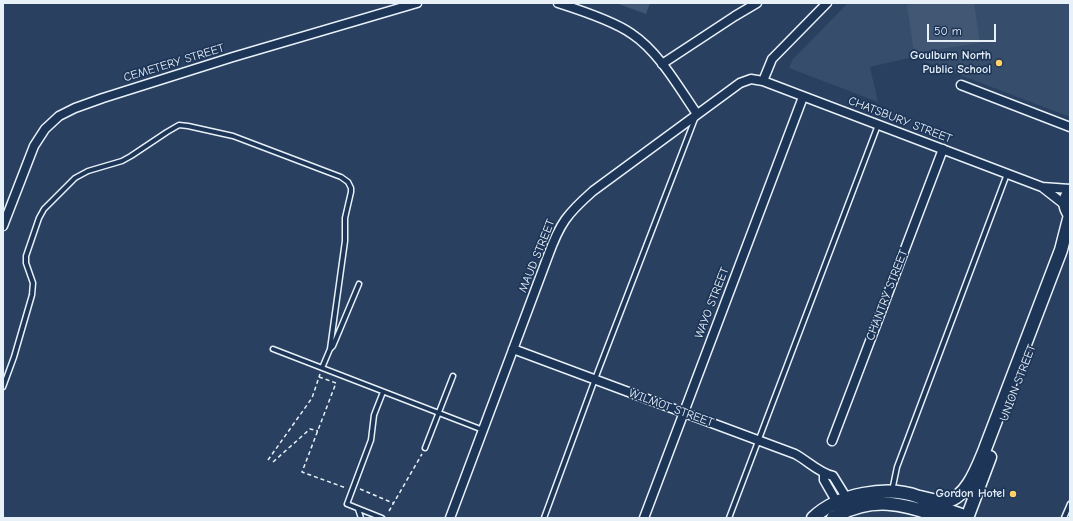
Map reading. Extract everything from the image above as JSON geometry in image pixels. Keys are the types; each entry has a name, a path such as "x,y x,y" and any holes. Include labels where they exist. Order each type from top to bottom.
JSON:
{"main road":[{"name":"UNION STREET","path":"920,497 943,502 955,498 968,485 981,458 1062,250 1068,212 1066,199 1070,190"},
{"name":"UNION STREET","path":"964,517 1070,248"},
{"name":"UNION STREET","path":"964,517 981,458"},
{"path":"843,508 871,493 891,492 920,497 964,517"},
{"path":"813,518 823,510 873,504 899,504 943,518"}],"street":[{"name":"CEMETERY STREET","path":"3,226 34,146 45,129 59,116 75,108 240,55 417,3"},
{"path":"558,3 604,20 632,34 648,48 662,64 697,114"},
{"path":"662,64 757,3"},
{"path":"763,81 772,59 827,3"},
{"name":"CHATSBURY STREET","path":"748,80 763,81 1042,187 1070,190"},
{"name":"MAUD STREET","path":"450,518 553,241 567,216 611,177 736,85 748,80"},
{"path":"961,85 1070,127"},
{"name":"WAYO STREET","path":"644,518 803,97"},
{"name":"CHANTRY STREET","path":"832,441 942,149"},
{"name":"CHATSBURY STREET","path":"1042,187 1068,212"},
{"name":"WILMOT STREET","path":"513,349 801,457 824,474 824,480 843,508"}],"lane":[{"path":"544,518 595,379 697,114"},
{"path":"3,386 14,357 31,300 33,283 26,263 26,256 39,218 44,209 79,175 127,159 172,128 180,125 233,136 341,177 350,185 351,192 345,218 345,241 330,349 322,368"},
{"path":"729,518 878,125"},
{"path":"891,492 897,467 1007,173"},
{"path":"330,349 333,346 359,284"},
{"path":"273,349 483,430"},
{"path":"425,448 453,376"},
{"path":"382,518 347,504 371,440 374,419 383,392"},
{"path":"1064,518 1070,504"},
{"path":"358,509 361,518"}],"path":[{"path":"268,460 312,398 319,377 336,383 302,472 346,488"},
{"path":"273,462 310,428 318,431"},
{"path":"389,511 425,448"},
{"path":"358,489 394,503"}],"shaded area":[{"path":"616,3 650,3 646,14"},
{"name":"Goulburn North Public School","path":"848,3 1070,3 1070,117 913,57 870,67 878,102 789,68 793,59"},
{"path":"917,3 974,3 980,43 914,53 907,5"}],"place":[{"name":"Goulburn North Public School","path":"999,63"},
{"name":"Gordon Hotel","path":"1013,494"}]}
